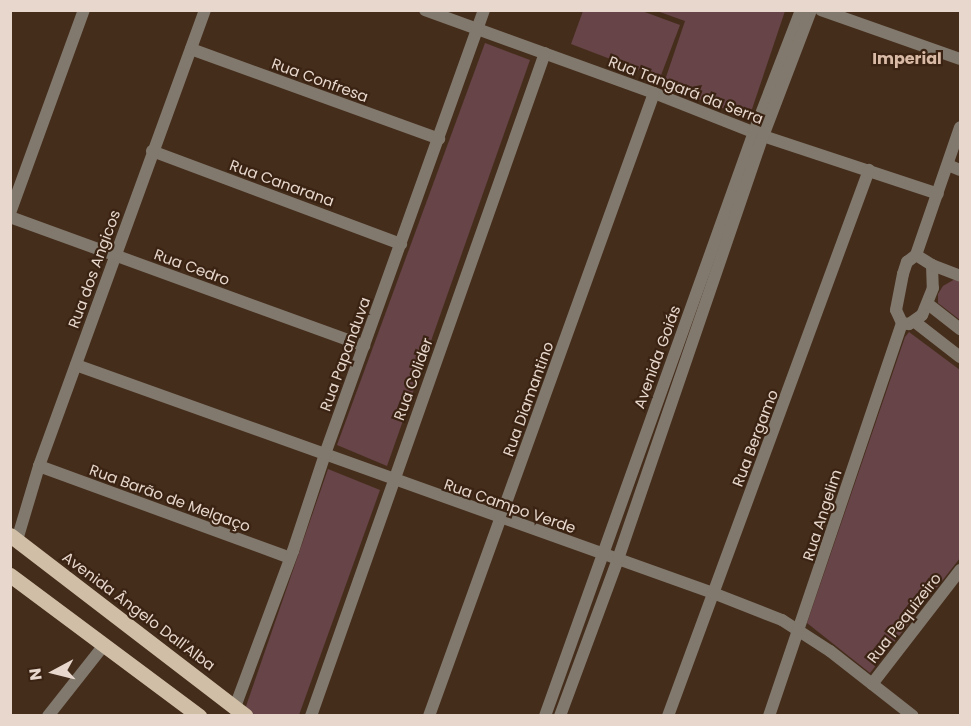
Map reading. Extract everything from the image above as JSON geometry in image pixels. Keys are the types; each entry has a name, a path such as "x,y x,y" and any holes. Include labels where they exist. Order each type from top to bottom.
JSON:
{"main road":[{"name":"Avenida Ângelo Dall'Alba","path":"14,538 241,711"},
{"path":"10,575 199,716"}],"street":[{"path":"10,215 84,10"},
{"name":"Rua dos Angicos","path":"14,538 152,151 205,10"},
{"name":"Rua Tangará da Serra","path":"425,10 545,52 759,134 938,194"},
{"name":"Rua Papanduva","path":"241,711 325,454 484,10"},
{"name":"Avenida Goiás","path":"560,716 618,559 801,10"},
{"name":"Avenida Goiás","path":"545,716 759,134 811,10"},
{"path":"821,10 960,59"},
{"name":"Rua Confresa","path":"191,49 439,139"},
{"name":"Rua Colider","path":"310,716 545,52"},
{"name":"Rua Diamantino","path":"429,716 654,93"},
{"path":"960,127 916,255 908,262 896,310 908,323 960,357"},
{"name":"Rua Canarana","path":"152,151 401,244"},
{"path":"948,165 960,170"},
{"name":"Rua Bergamo","path":"668,716 868,170"},
{"name":"Rua Cedro","path":"10,215 364,346"},
{"path":"916,255 932,265 960,276"},
{"path":"908,323 922,315 928,304 933,288 932,265"},
{"path":"928,304 960,329"},
{"name":"Rua Angelim","path":"769,716 908,323"},
{"name":"Rua Campo Verde","path":"76,364 393,480 713,593 782,621 800,631 913,716"},
{"name":"Rua Barão de Melgaço","path":"39,466 290,558"},
{"name":"Rua Pequizeiro","path":"872,684 960,570"},
{"path":"48,716 104,645"}],"shaded area":[{"path":"583,11 642,11 680,25 660,78 571,44"},
{"path":"657,11 785,11 749,118 663,86 685,21"},
{"path":"485,43 530,60 387,466 337,445"},
{"path":"955,279 960,281 960,320 938,303 938,294 943,286"},
{"path":"909,332 960,370 960,558 870,673 807,623 905,337"},
{"path":"328,469 380,490 299,715 253,715 245,709"}],"district":[{"name":"Imperial","path":"907,59"}]}
